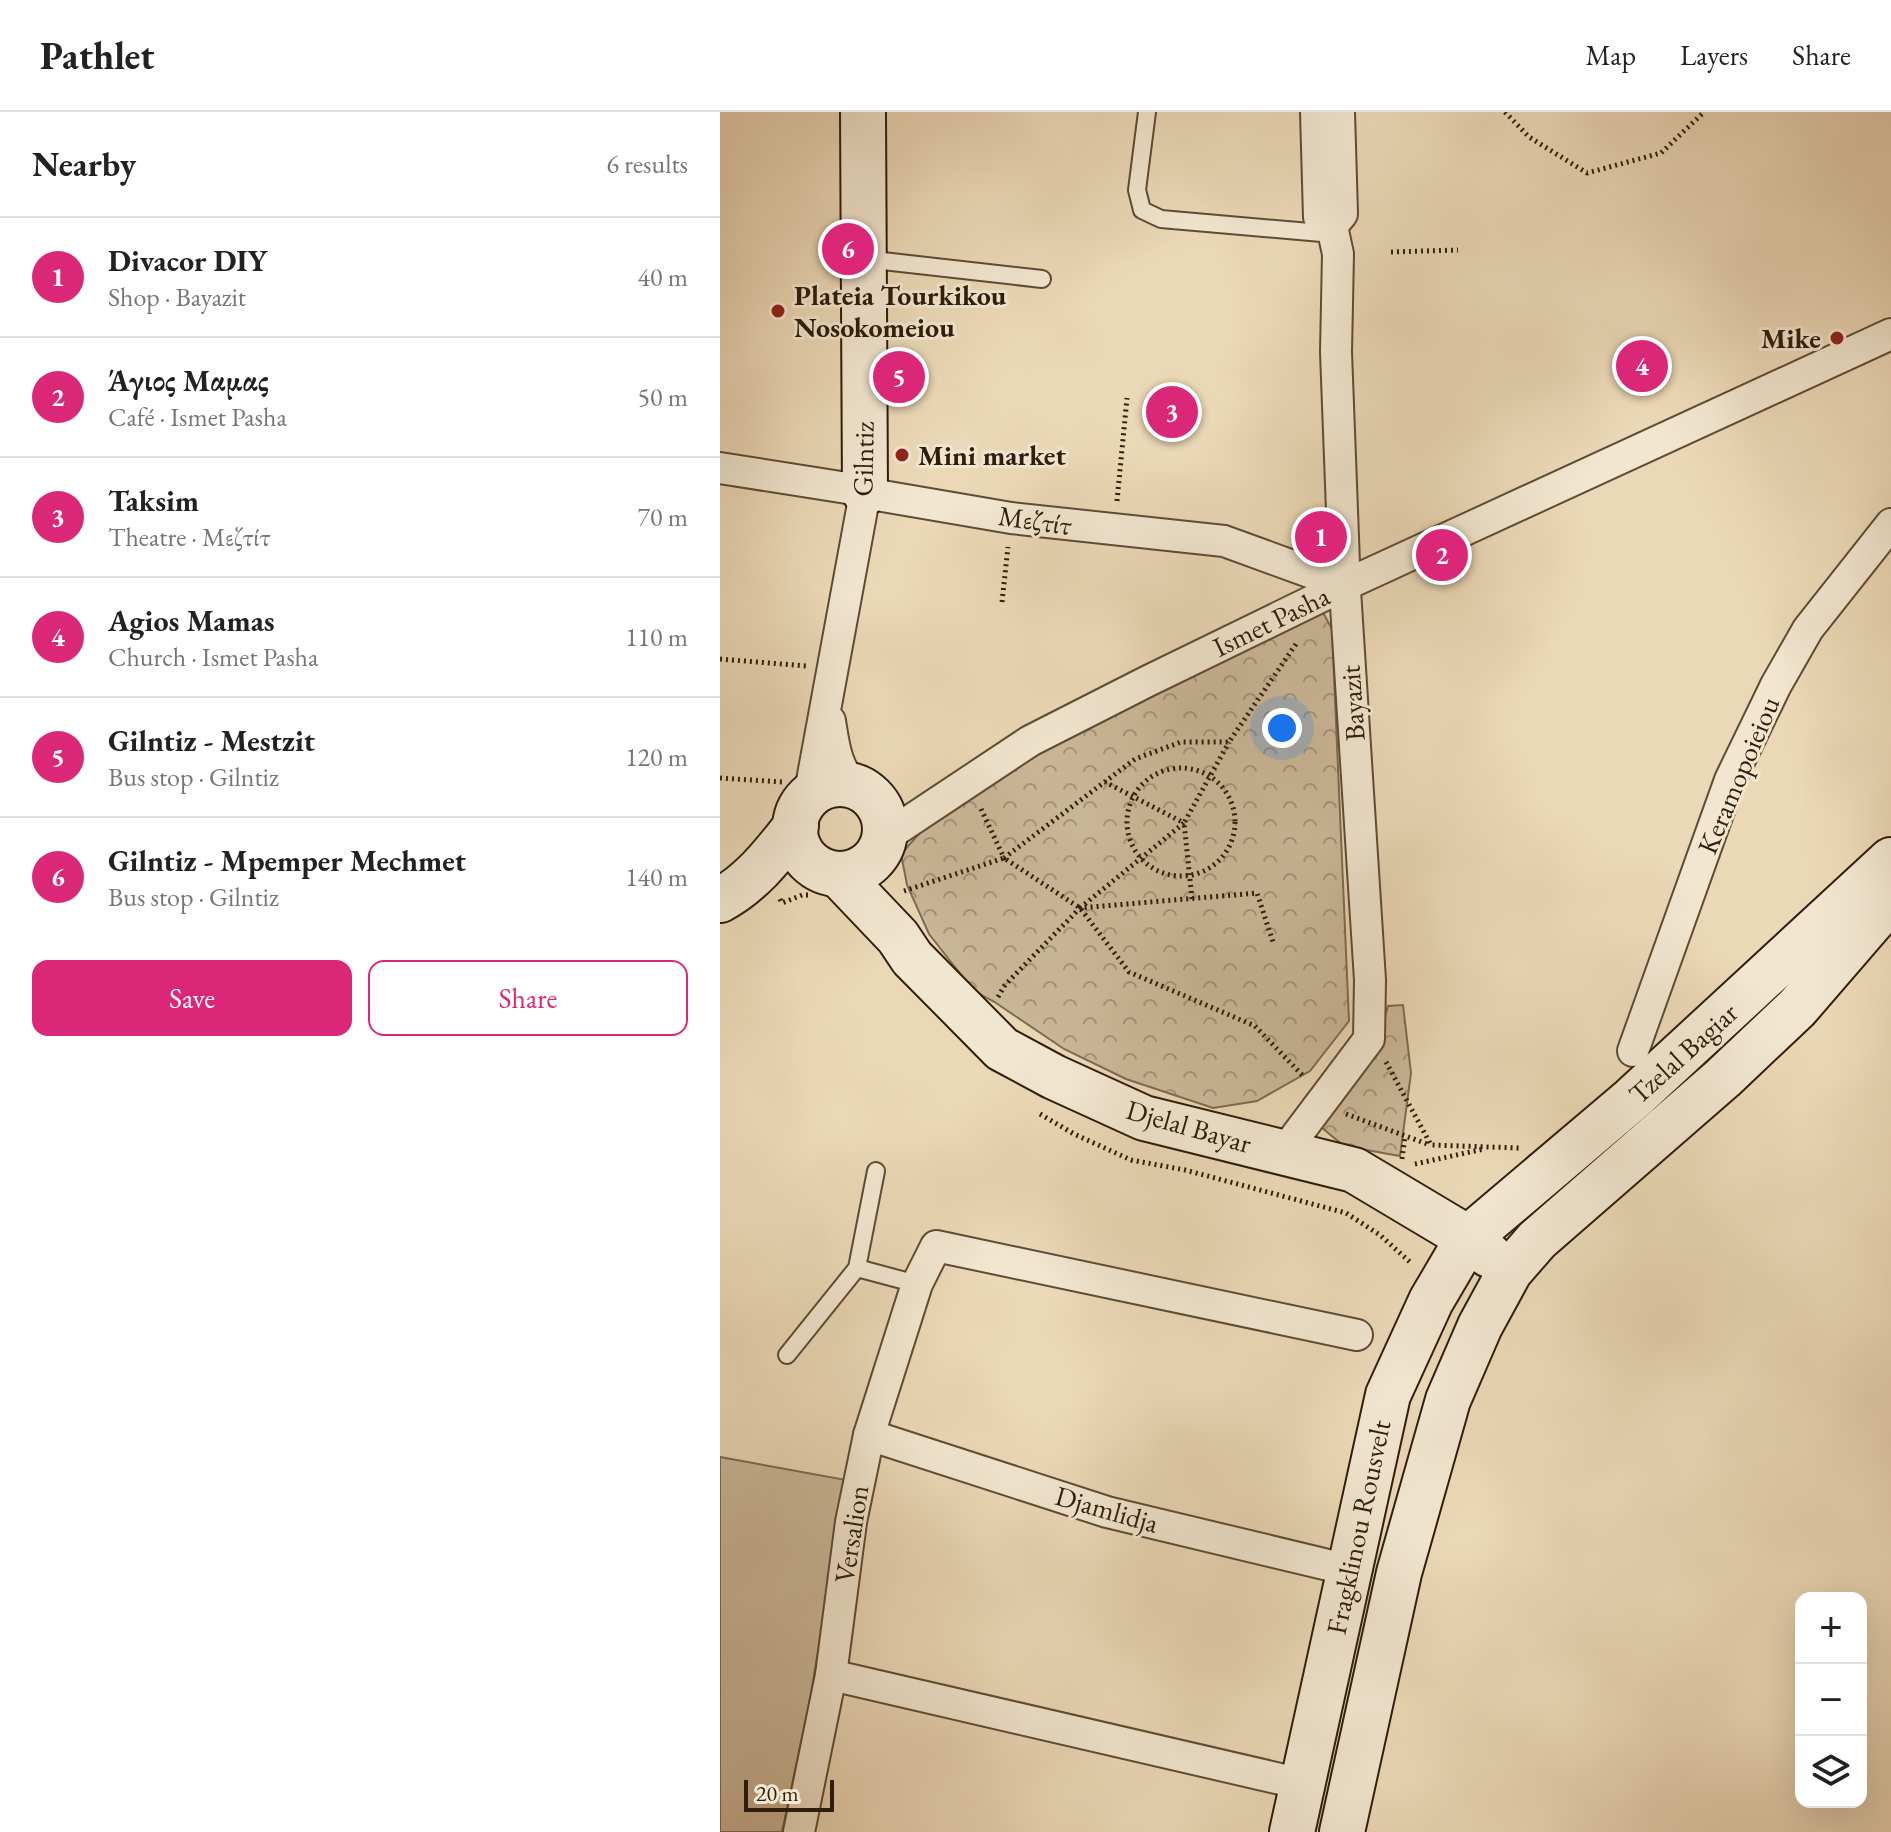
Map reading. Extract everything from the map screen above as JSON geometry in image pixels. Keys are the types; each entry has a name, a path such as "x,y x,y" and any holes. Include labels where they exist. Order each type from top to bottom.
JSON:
{"main road":[{"name":"Gilntiz","path":"863,112 865,493"},
{"path":"831,785 855,787 875,800 882,811 885,824 882,844 862,868 851,873 830,872 726,897 764,866 797,801 831,785"},
{"path":"797,801 797,840 802,853 811,863 830,872"},
{"name":"Djelal Bayar","path":"882,844 898,937"},
{"name":"Tzelal Bagiar","path":"1468,1238 1632,1099 1891,860"},
{"name":"Djelal Bayar","path":"830,872 898,937 912,958 1002,1049 1054,1077 1144,1118 1354,1170 1468,1238 1510,1271"},
{"name":"Tzelal Bagiar","path":"1510,1271 1537,1240 1723,1078 1797,1008 1891,899"},
{"name":"Fragklinou Rousvelt","path":"1292,1832 1388,1395 1431,1301 1468,1238"},
{"name":"Fragklinou Rousvelt","path":"1342,1832 1399,1573 1448,1400 1480,1326 1510,1271"}],"street":[{"name":"Bayazit","path":"1316,112 1319,217 1333,230 1338,254 1336,352 1345,585 1370,980 1369,1039"},
{"name":"Bayazit","path":"1333,230 1342,214 1339,112"},
{"name":"Ismet Pasha","path":"882,844 1030,741 1345,585 1891,334"},
{"name":"Μεζτίτ","path":"720,468 1011,518 1224,541 1345,585"},
{"name":"Gilntiz","path":"797,801 827,707 865,493"},
{"name":"Keramopoieiou","path":"1633,1051 1730,780 1776,685 1808,629 1891,524"},
{"name":"Gilntiz","path":"827,707 837,761 844,776 855,787"},
{"path":"1284,1152 1369,1039"},
{"name":"Versalion","path":"799,1832 831,1675 851,1522 869,1435 917,1284 936,1246 1357,1335"},
{"name":"Djamlidja","path":"869,1435 1107,1512 1349,1570"},
{"path":"831,1675 1302,1784"}],"lane":[{"path":"1147,112 1137,190 1142,210 1161,219 1333,230"},
{"path":"863,259 1042,279"},
{"path":"787,1355 857,1268 876,1171"},
{"path":"857,1268 917,1284"}],"path":[{"path":"1505,112 1529,137 1587,173 1661,153 1704,112"},
{"path":"1391,252 1458,250"},
{"path":"1114,530 1127,398"},
{"path":"1002,602 1011,518"},
{"path":"1002,1049 989,1013 1005,985 1080,908 1184,823 1229,742 1299,639"},
{"path":"720,659 812,667"},
{"path":"904,891 1004,858 1135,759 1181,742 1229,742"},
{"path":"1193,768 1209,775 1224,788 1233,804 1235,823 1232,841 1222,857 1207,869 1190,876 1164,873 1142,860 1132,846 1127,829 1127,812 1133,795 1144,782 1167,770 1193,768"},
{"path":"720,778 797,801"},
{"path":"1105,782 1184,823"},
{"path":"980,805 1004,858 1080,908 1129,972 1255,1026 1314,1087"},
{"path":"1184,823 1192,899"},
{"path":"1080,908 1257,893 1274,945"},
{"path":"1369,1039 1384,1058 1431,1145"},
{"path":"1341,1110 1349,1116 1431,1145 1524,1148"},
{"path":"1405,1136 1401,1167 1493,1147"}],"green space":[{"path":"1320,607 1332,629 1349,1021 1310,1071 1257,1101 1213,1108 1126,1079 1064,1049 973,990 929,934 907,885 901,854 927,825 1036,744"},
{"path":"1403,1005 1411,1073 1400,1156 1344,1146 1321,1127 1377,1043 1388,1006"},
{"path":"720,1457 846,1480 810,1700 782,1832 720,1832"}],"place":[{"name":"Gilntiz - Mpemper Mechmet","path":"848,249"},
{"name":"Plateia Tourkikou Nosokomeiou","path":"778,311"},
{"name":"Mike","path":"1837,338"},
{"name":"Agios Mamas","path":"1642,366"},
{"name":"Gilntiz - Mestzit","path":"899,377"},
{"name":"Taksim","path":"1172,412"},
{"name":"Mini market","path":"902,455"},
{"name":"Divacor DIY","path":"1321,537"},
{"name":"Άγιος Μαμας","path":"1442,555"}]}
